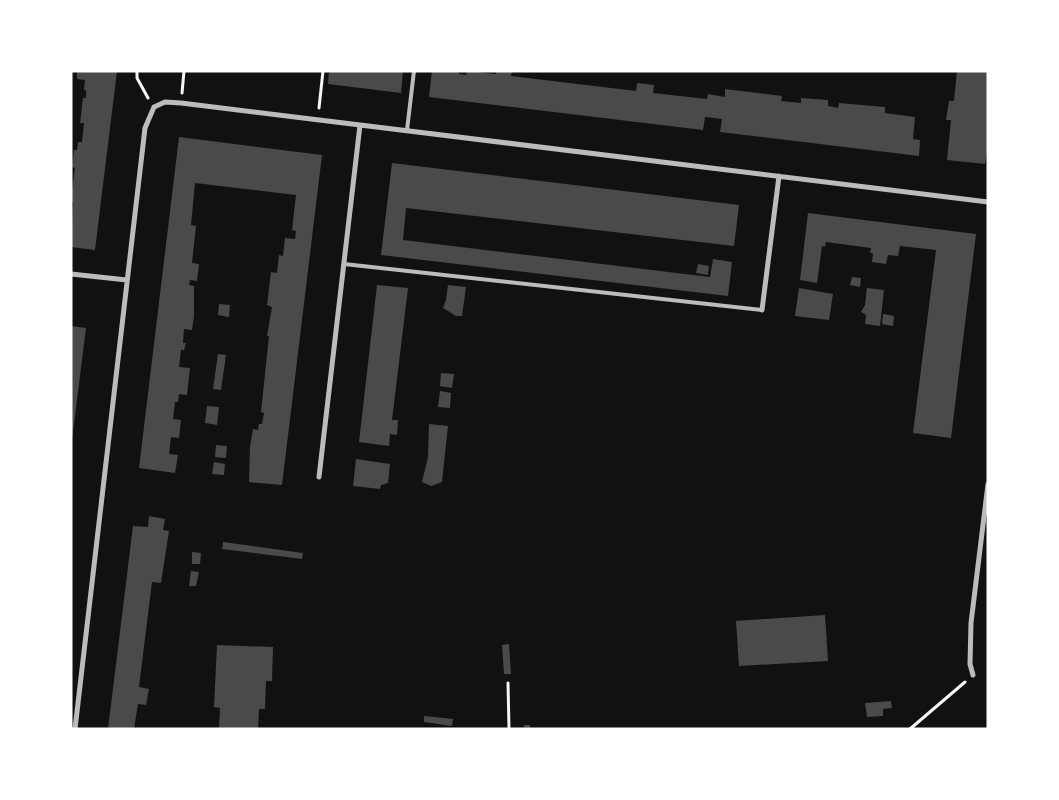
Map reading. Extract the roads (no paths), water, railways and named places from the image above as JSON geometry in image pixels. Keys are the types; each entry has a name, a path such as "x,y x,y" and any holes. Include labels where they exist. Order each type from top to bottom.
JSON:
{"street":[{"path":"75,729 74,712 145,128 154,107 165,102 181,103 988,202"},
{"path":"319,477 360,125"},
{"path":"762,310 779,176"},
{"path":"71,274 127,280"},
{"path":"973,675 970,664 971,623 988,484"}],"lane":[{"path":"407,130 414,71"},
{"path":"344,264 762,310"}]}
